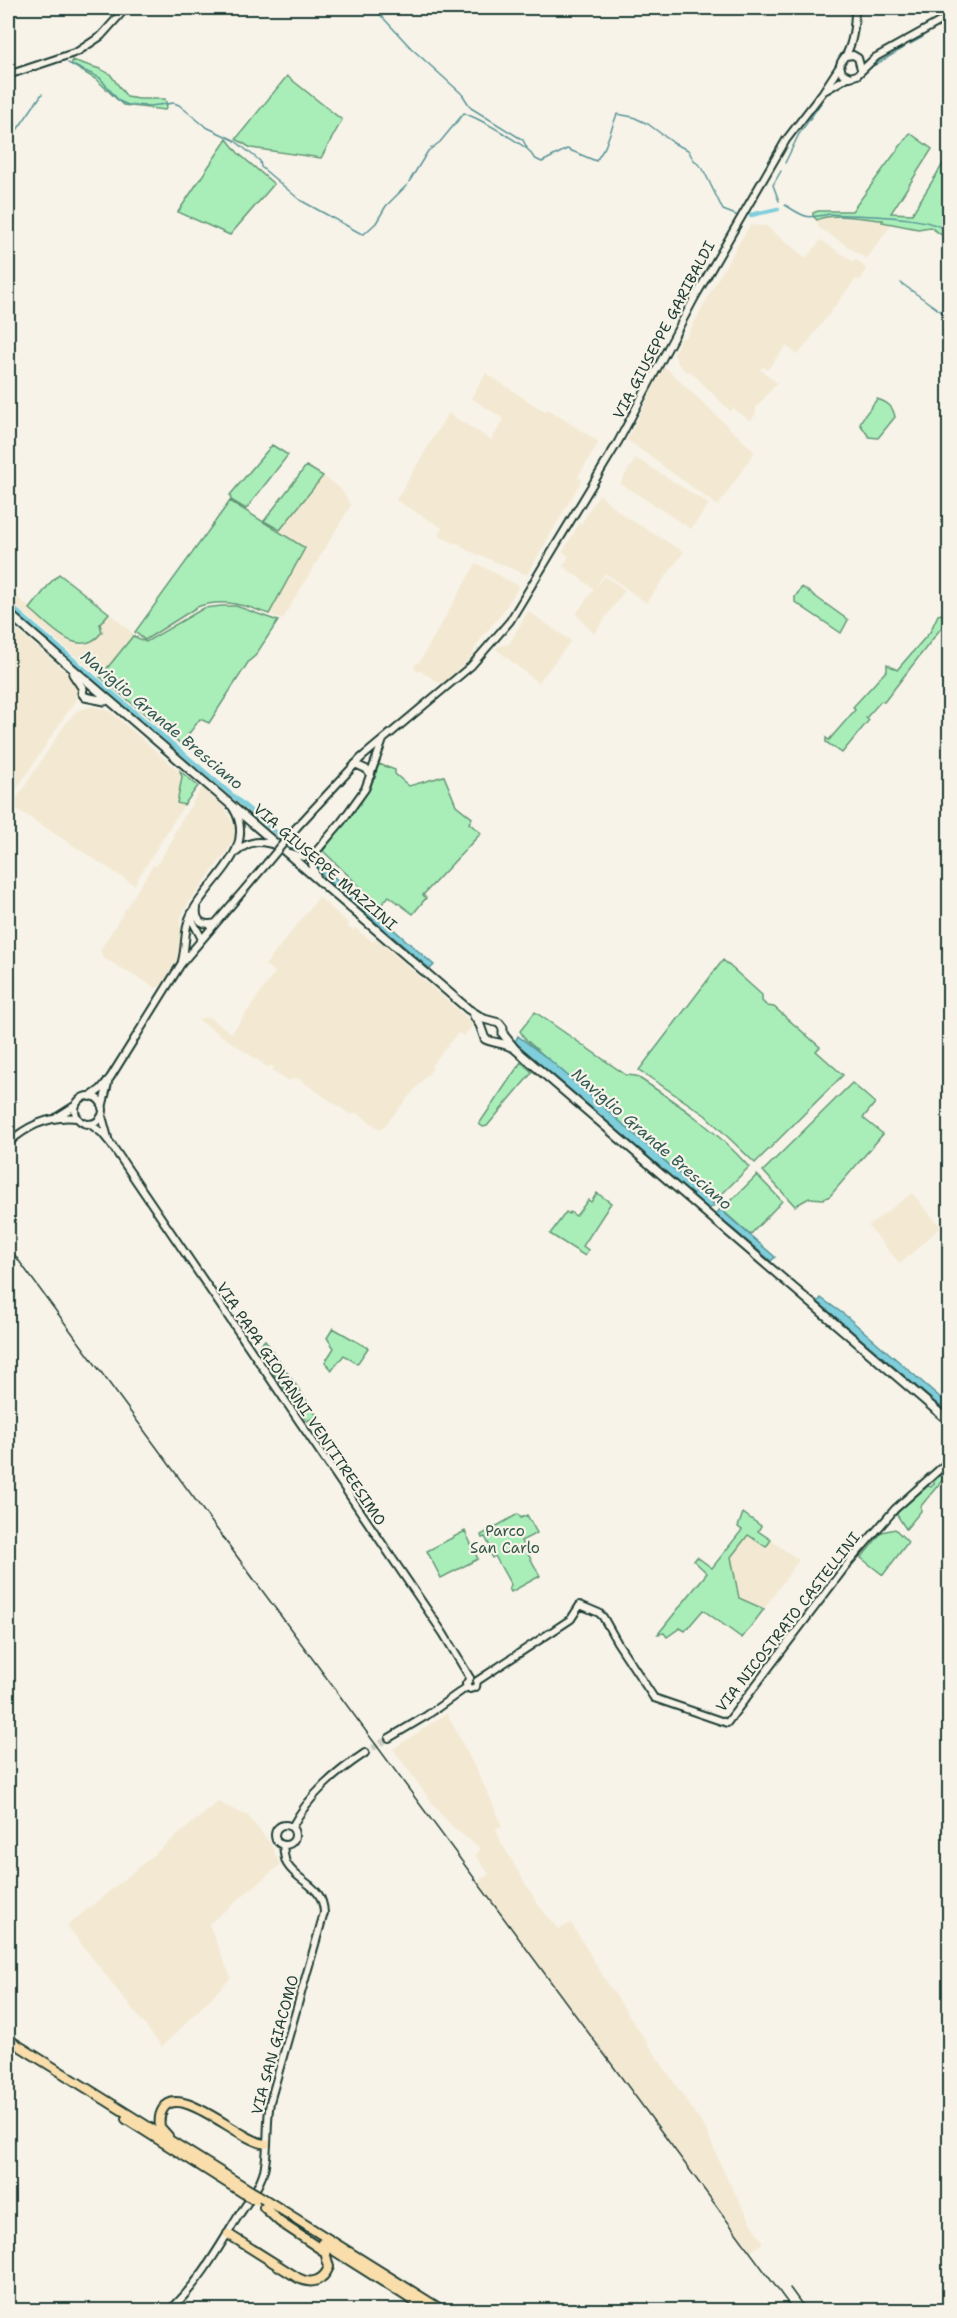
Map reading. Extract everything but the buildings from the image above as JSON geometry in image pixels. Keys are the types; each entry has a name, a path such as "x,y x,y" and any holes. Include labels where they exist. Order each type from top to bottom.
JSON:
{"highway":[{"path":"8,2039 223,2174 253,2196 280,2222 325,2252 329,2266 322,2278 314,2282 305,2282 228,2234"},
{"path":"8,2045 430,2307"},
{"path":"223,2174 210,2162 163,2132 159,2118 165,2106 179,2101 189,2103 245,2138 266,2144"},
{"path":"264,2207 430,2307 441,2310"}],"main road":[{"path":"8,613 76,676 85,697 93,697 95,694 93,687 83,689"},
{"name":"VIA GIUSEPPE MAZZINI","path":"48,648 108,702 230,802 468,1009 490,1021 499,1023 503,1028 503,1034 515,1049 948,1420"},
{"name":"VIA GIUSEPPE MAZZINI","path":"93,697 108,702"},
{"name":"VIA GIUSEPPE MAZZINI","path":"468,1009 486,1040 498,1041 515,1049"},
{"path":"482,1030 490,1021"},
{"path":"498,1041 503,1034"}],"street":[{"path":"8,75 77,52 101,36 126,8"},
{"path":"855,8 855,21 846,56 876,57"},
{"name":"VIA GIUSEPPE GARIBALDI","path":"823,92 848,77 857,75 876,57 950,16"},
{"path":"850,45 861,69"},
{"name":"VIA GIUSEPPE GARIBALDI","path":"385,737 453,683 479,658 510,621 615,448 695,297 786,140 823,92 846,56"},
{"path":"840,66 842,73 848,77"},
{"path":"8,1143 29,1128 54,1119 76,1105 81,1099 90,1097 101,1089 181,964 296,828 355,764 385,737"},
{"path":"317,878 312,864 314,854 351,809 371,777 385,737"},
{"path":"355,764 366,769 371,777"},
{"path":"181,964 188,925 195,909 232,857 238,844 239,819 230,802"},
{"path":"232,857 245,845 254,842 263,842 299,857 314,854"},
{"path":"195,909 200,922 208,925 216,922"},
{"path":"195,909 193,922 201,940"},
{"path":"188,925 192,936 201,940"},
{"path":"76,1105 77,1118 83,1123 90,1124 97,1121 102,1112 110,1078"},
{"path":"90,1097 97,1099 102,1112"},
{"name":"VIA PAPA GIOVANNI VENTITREESIMO","path":"102,1112 111,1144"},
{"path":"54,1119 77,1118"},
{"name":"VIA PAPA GIOVANNI VENTITREESIMO","path":"90,1124 111,1144 443,1633 470,1678"},
{"name":"VIA NICOSTRATO CASTELLINI","path":"576,1614 580,1605 603,1617 616,1642 654,1698 727,1723 857,1553 895,1509 950,1460"},
{"path":"467,1687 474,1689 477,1681 532,1646 576,1614 593,1611"},
{"path":"467,1687 466,1681 470,1678 477,1681"},
{"path":"389,1738 426,1716 467,1687"},
{"path":"292,1827 308,1801 335,1775 365,1753"},
{"path":"286,1825 292,1827 296,1833 295,1840 290,1845 283,1845 276,1839 277,1829 286,1825"},
{"name":"VIA SAN GIACOMO","path":"170,2310 192,2287 228,2234 260,2182 266,2159 266,2126 274,2086 324,1913 322,1898 289,1867 284,1858 283,1845"}],"shaded area":[{"path":"822,217 883,220 891,225 867,259 818,227 817,220"},
{"path":"750,225 766,226 806,258 821,240 854,262 856,259 866,270 861,280 855,280 798,355 786,346 767,370 763,367 760,369 777,383 756,408 756,414 750,421 733,408 730,411 690,371 686,372 677,362 674,354 680,339 687,336"},
{"path":"664,366 755,452 718,506 627,440"},
{"path":"486,373 536,406 546,411 548,409 599,442 578,477 582,480 527,575 462,548 462,545 438,535 442,528 396,500 448,413 491,440 504,419 471,398"},
{"path":"636,458 709,504 691,529 620,483"},
{"path":"323,476 340,488 351,505 282,620 269,614 305,549 278,532"},
{"path":"599,494 623,515 684,552 646,603 605,573 595,588 605,576 625,590 594,634 576,614 594,589 563,566 569,556 563,552"},
{"path":"476,563 519,586 501,615 482,637 474,654 445,682 440,683 416,670 414,665 420,661"},
{"path":"8,589 67,640 82,645 90,642 97,637 100,624 109,613 134,634 100,677 8,600"},
{"path":"528,611 571,641 538,683 496,649 498,646 509,644"},
{"path":"8,622 70,675 78,691 75,701 8,802"},
{"path":"92,706 110,711 182,774 177,803 184,805 134,885 12,806 65,724 76,711"},
{"path":"202,787 225,808 235,827 234,838 229,849 189,902 180,920 183,946 181,953 162,985 156,988 103,958 100,950 153,865 156,866"},
{"path":"319,897 349,924 348,927 353,930 355,928 373,942 377,939 474,1024 464,1036 458,1033 431,1066 433,1068 381,1130 357,1113 351,1115 297,1078 288,1081 272,1070 274,1068 270,1065 269,1068 197,1019 208,1017 232,1033 275,972 265,965"},
{"path":"912,1193 941,1227 900,1264 868,1226"},
{"path":"749,1535 765,1547 771,1540 799,1560 764,1609 740,1598 731,1557"},
{"path":"447,1713 490,1797 502,1826 496,1828 502,1844 539,1906 558,1929 571,1923 608,1984 706,2130 727,2179 763,2243 750,2252 477,1882 489,1874 476,1856 480,1848 456,1830 438,1811 393,1749"},
{"path":"218,1802 248,1816 271,1844 280,1865 209,1924 231,1978 162,2047 67,1926"}],"green space":[{"path":"72,60 110,74 127,97 165,99 167,105 165,110 123,105 97,80 72,65"},
{"path":"287,76 342,120 321,158 251,148 236,139"},
{"path":"910,133 932,149 891,213 912,214 946,159 950,162 949,240 930,227 918,229 882,222 883,220 848,217 830,216 817,220 813,216 813,213 818,211 852,211"},
{"path":"227,139 238,153 274,184 230,235 178,212"},
{"path":"877,399 889,405 895,417 878,438 869,437 860,424"},
{"path":"272,445 288,455 246,509 231,500 230,495"},
{"path":"306,466 323,476 280,530 264,521"},
{"path":"230,501 305,548 269,614 234,604 207,604 197,607 145,640 135,632"},
{"path":"59,574 109,613 100,624 102,632 93,640 84,643 65,638 30,609"},
{"path":"802,587 848,620 841,633 795,602 795,597"},
{"path":"236,606 278,621 209,723 200,719 181,744 100,677 133,636 146,642 204,608"},
{"path":"942,614 948,618 949,614 949,626 945,623 884,702 881,701 866,718 869,720 842,753 826,742 826,738 829,740 855,710 853,707 887,670 887,664 897,670 930,632 938,615"},
{"path":"379,764 395,770 395,774 409,786 444,776 456,805 472,818 469,823 481,833 423,895 426,898 413,914 389,896 380,906 323,851 370,789"},
{"path":"180,771 198,786 184,805 177,803 182,777"},
{"path":"723,960 762,995 762,1001 767,1006 774,1007 820,1047 816,1051 843,1075 755,1163 705,1115 639,1070"},
{"path":"535,1012 626,1075 636,1076 682,1107 723,1140 749,1167 713,1203 525,1039 520,1031"},
{"path":"521,1062 532,1072 487,1126 483,1127 479,1124"},
{"path":"852,1083 875,1103 863,1118 883,1134 830,1196 824,1199 809,1198 795,1206 763,1171"},
{"path":"757,1175 782,1201 750,1235 722,1210"},
{"path":"597,1193 611,1203 583,1246 588,1250 585,1256 550,1234 566,1212 576,1216 588,1200 591,1202"},
{"path":"333,1328 368,1348 357,1364 344,1355 332,1370 325,1362 334,1348 327,1338"},
{"path":"265,1340 317,1416 307,1421 258,1351 258,1347"},
{"path":"949,1467 949,1472 921,1506 921,1511 906,1529 897,1515 898,1512 928,1486 931,1487"},
{"path":"743,1513 761,1526 758,1531 771,1540 766,1547 748,1535 731,1557 739,1598 764,1609 742,1638 703,1610 685,1631 680,1628 667,1637 664,1633 658,1634 707,1573 694,1561 697,1557 712,1568 742,1530 738,1527"},
{"name":"Parco San Carlo","path":"518,1514 521,1518 527,1515 537,1533 521,1541 540,1576 511,1592 509,1588 511,1585 495,1556 492,1558 489,1552 492,1550 485,1537 482,1538 481,1535"},
{"path":"895,1529 908,1542 883,1575 861,1558 882,1532"},
{"path":"465,1531 478,1559 441,1578 427,1551"}],"water":[{"path":"316,861 434,965 430,969 325,878 317,869"},
{"path":"518,1036 551,1061 715,1205 709,1209 515,1042"},
{"path":"720,1209 775,1257 771,1261 716,1215"},
{"path":"821,1298 845,1315 949,1405 949,1414 818,1302"}],"waterway":[{"path":"377,8 375,9 411,48 462,94 471,108 523,140 527,148"},
{"path":"8,29 14,27"},
{"path":"910,44 923,37"},
{"path":"875,65 905,47"},
{"path":"68,63 100,78 119,101 128,105 150,106 174,103 179,105 206,127 234,140 260,161 261,167 300,200 360,233 364,234 376,223 386,206 407,185"},
{"path":"8,143 42,94"},
{"path":"785,163 799,134 821,103"},
{"path":"409,182 428,151 440,142 464,113 511,138 526,148 535,159 542,162 567,149 596,161 605,147 617,114 633,117 648,124 675,144 688,150 703,169 723,210 736,215"},
{"path":"779,201 773,185 781,171"},
{"path":"785,205 806,216 829,214 910,219 927,222 950,233"},
{"path":"751,215 778,209"},
{"path":"901,283 943,313"},
{"name":"Naviglio Grande Bresciano","path":"8,604 301,854"},
{"path":"346,892 354,892 367,904 368,911"}],"tunnel":[{"path":"365,1753 389,1738"}],"railway":[{"path":"8,1246 793,2310"},
{"path":"790,2288 806,2310"}]}
